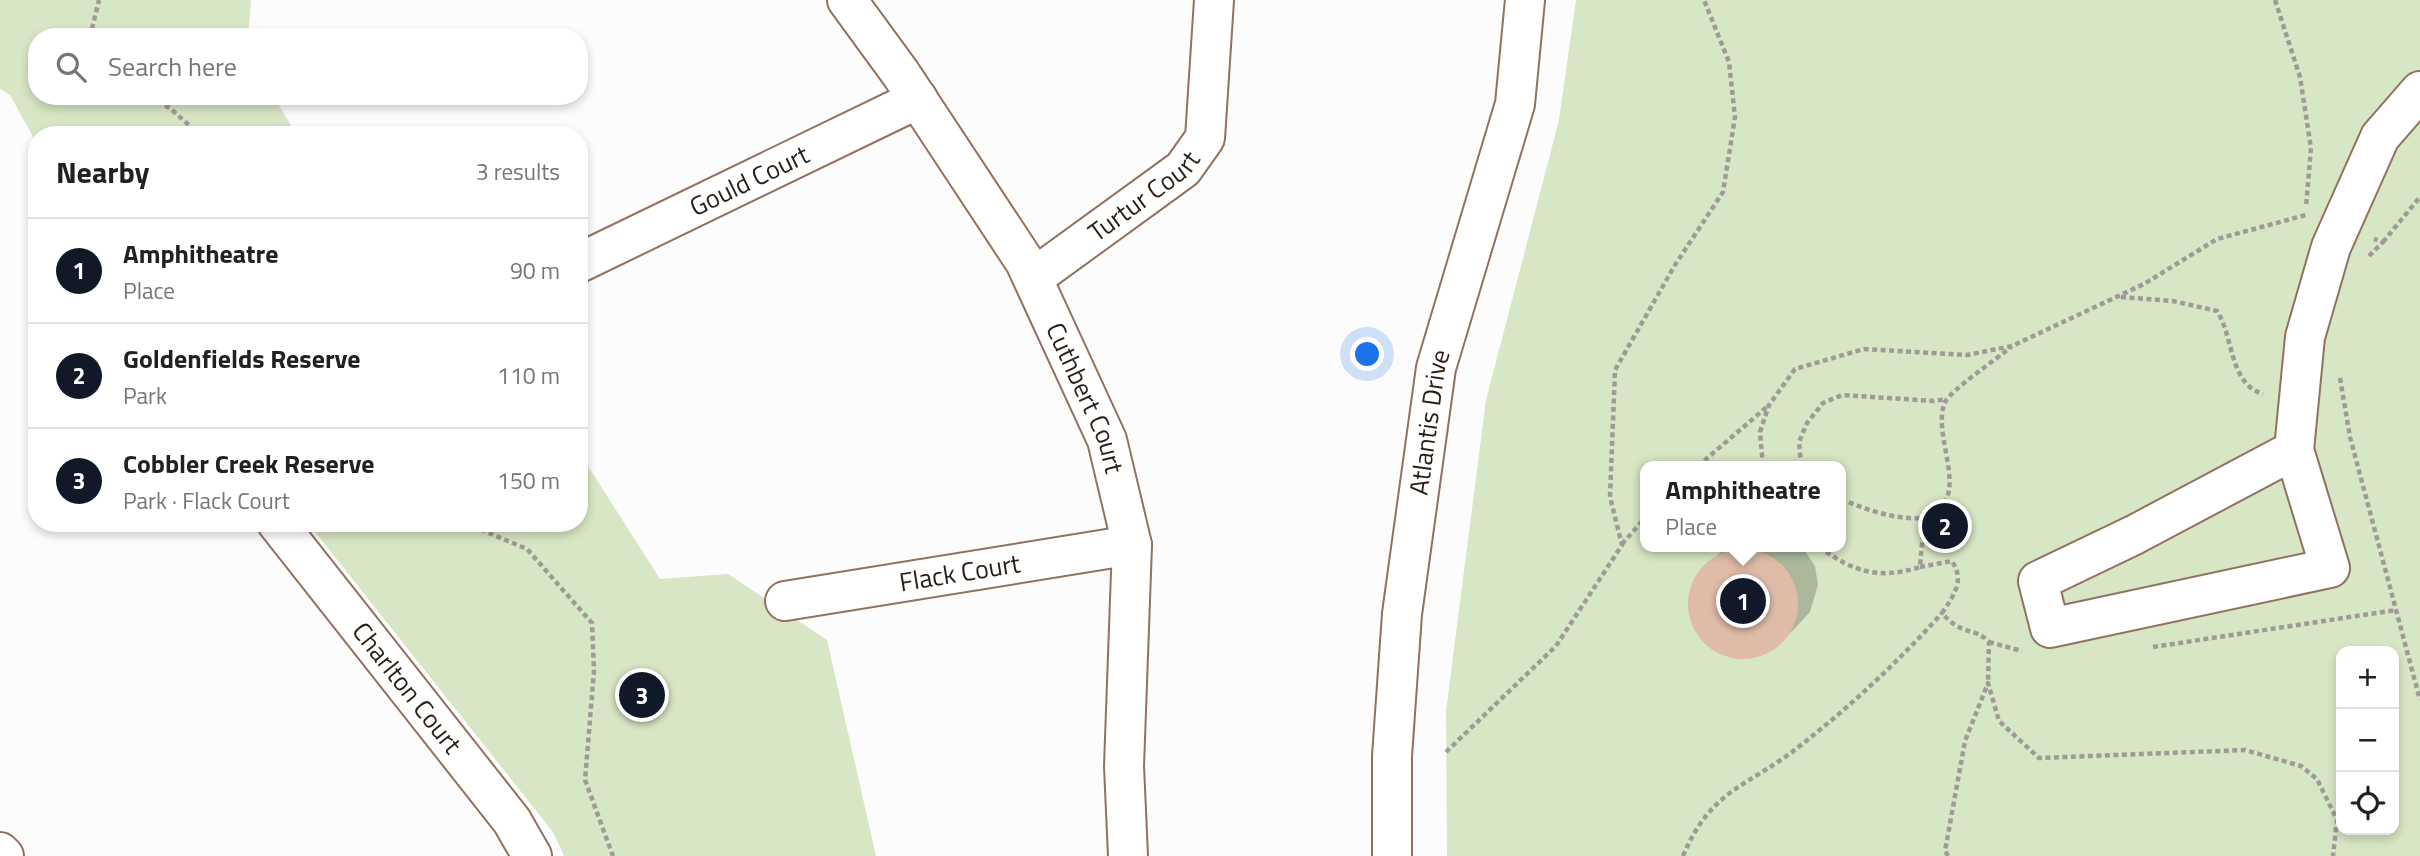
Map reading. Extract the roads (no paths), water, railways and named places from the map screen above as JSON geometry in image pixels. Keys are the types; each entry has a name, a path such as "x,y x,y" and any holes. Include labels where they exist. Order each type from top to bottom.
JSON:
{"street":[{"name":"Cuthbert Court","path":"847,0 918,99 1033,278 1107,440 1132,545 1124,766 1128,856"},
{"name":"Turtur Court","path":"1033,278 1183,169 1205,138 1214,0"},
{"name":"Atlantis Drive","path":"1392,856 1392,755 1402,614 1436,368 1515,104 1525,0"},
{"path":"2294,450 2134,535 2038,581 2050,628 2330,568 2294,450 2305,337 2323,221 2380,136 2420,91"},
{"name":"Gould Court","path":"588,259 918,99"},
{"name":"Charlton Court","path":"284,532 513,821 532,856"},
{"name":"Flack Court","path":"785,601 1132,545"},
{"path":"0,852 4,856"}],"place":[{"name":"Goldenfields Reserve","path":"1945,526"},
{"name":"Amphitheatre","path":"1743,601"},
{"name":"Cobbler Creek Reserve","path":"642,695"}]}
